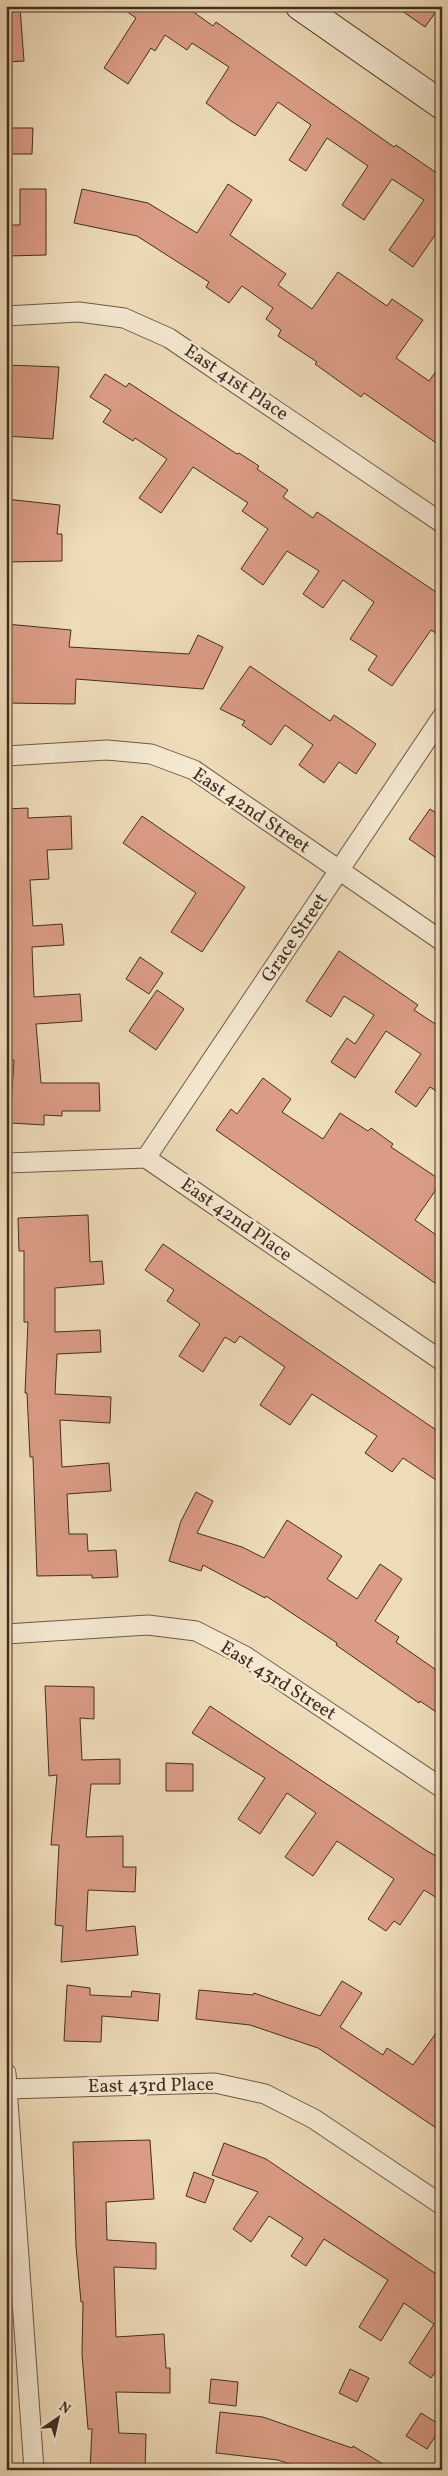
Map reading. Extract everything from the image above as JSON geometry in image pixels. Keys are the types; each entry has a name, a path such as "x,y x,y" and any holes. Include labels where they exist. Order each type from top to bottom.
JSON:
{"street":[{"path":"300,6 442,105"},
{"name":"East 41st Place","path":"6,316 79,312 124,318 169,338 442,523"},
{"name":"Grace Street","path":"146,1158 442,717"},
{"name":"East 42nd Street","path":"6,756 107,750 151,754 194,770 442,941"},
{"path":"6,1164 146,1158"},
{"name":"East 42nd Place","path":"146,1158 442,1361"},
{"name":"East 43rd Street","path":"6,1634 148,1624 196,1631 245,1656 442,1788"},
{"path":"7,2081 34,2470"},
{"name":"East 43rd Place","path":"7,2081 216,2083 265,2094 314,2119 442,2205"}],"building":[{"path":"119,6 185,6 213,26 216,22 394,147 396,145 441,176 442,174 442,225 413,267 389,250 424,200 392,179 364,220 342,205 368,166 327,138 306,171 289,160 311,125 278,102 255,136 231,121 206,103 229,67 192,43 187,50 165,35 155,51 151,48 128,84 104,68 136,18"},
{"path":"395,6 440,6 425,27"},
{"path":"6,8 20,8 24,61 6,62"},
{"path":"7,128 33,128 32,154 7,154"},
{"path":"228,184 252,200 230,235 286,274 278,285 312,309 338,272 387,306 392,299 423,320 396,358 429,381 442,363 442,447 364,393 361,397 315,364 317,362 278,336 281,330 266,319 273,308 242,286 229,303 206,287 209,282 137,236 74,223 82,189 148,203 197,233"},
{"path":"20,189 46,189 46,255 6,256 6,225 20,225"},
{"path":"6,365 59,367 53,439 6,436"},
{"path":"105,374 126,387 129,383 237,454 239,453 259,466 257,469 288,490 283,497 313,518 317,512 442,596 442,637 431,630 392,686 368,670 377,656 350,639 374,602 343,580 323,608 303,594 319,571 287,551 263,585 241,569 268,529 242,511 248,503 193,467 161,513 139,498 167,459 135,438 133,441 103,422 111,410 90,397"},
{"path":"6,499 60,505 57,534 62,534 62,561 6,562"},
{"path":"6,624 71,630 69,647 189,654 198,635 223,647 203,689 76,679 75,704 6,703"},
{"path":"250,666 330,721 334,715 376,744 356,774 339,762 324,783 299,765 313,745 285,725 271,745 242,725 245,721 220,709"},
{"path":"28,808 28,818 71,816 72,849 47,850 49,879 30,880 33,926 62,924 64,945 32,947 34,997 80,994 82,1021 36,1024 41,1083 99,1083 100,1111 62,1111 62,1116 44,1115 44,1125 10,1123 14,1060 9,1060 6,1031 6,809"},
{"path":"430,809 442,817 442,862 409,839"},
{"path":"142,816 245,887 202,952 171,932 196,893 123,843"},
{"path":"339,951 418,1005 414,1010 440,1027 442,1024 442,1095 430,1087 416,1107 395,1092 421,1054 386,1031 355,1078 331,1062 347,1038 355,1044 374,1015 344,996 331,1017 306,1001"},
{"path":"140,957 163,973 149,994 126,979"},
{"path":"157,990 184,1009 156,1050 129,1031"},
{"path":"263,1078 291,1099 282,1112 323,1139 340,1113 368,1131 371,1128 393,1144 391,1147 442,1181 415,1220 442,1239 442,1288 216,1130 231,1109 237,1114"},
{"path":"88,1215 90,1262 102,1261 104,1284 55,1288 55,1332 100,1330 101,1352 57,1354 55,1394 111,1397 110,1423 60,1420 62,1467 109,1463 111,1491 67,1494 69,1534 87,1534 88,1551 116,1550 118,1577 92,1578 92,1575 37,1576 33,1457 30,1457 27,1393 25,1393 28,1322 24,1322 24,1251 19,1251 18,1218"},
{"path":"163,1244 442,1434 442,1484 403,1458 392,1472 365,1453 377,1436 312,1394 290,1425 260,1405 285,1367 240,1336 235,1343 225,1337 203,1372 179,1356 200,1324 167,1301 174,1290 145,1270"},
{"path":"196,1492 213,1501 197,1533 242,1547 264,1558 287,1520 342,1556 327,1579 357,1599 380,1564 402,1579 375,1621 399,1637 396,1642 442,1674 442,1716 420,1701 419,1703 336,1645 337,1643 266,1596 265,1598 203,1565 201,1571 169,1561 181,1521"},
{"path":"45,1686 94,1687 94,1719 80,1718 82,1760 120,1759 120,1784 91,1784 86,1837 123,1836 123,1867 136,1867 135,1892 88,1890 86,1931 135,1926 138,1955 61,1962 63,1926 55,1925 59,1845 51,1845 57,1775 49,1776"},
{"path":"210,1706 427,1851 442,1859 442,1901 424,1890 400,1925 394,1921 386,1931 368,1919 394,1879 337,1841 313,1876 285,1857 316,1813 287,1793 260,1834 238,1819 265,1778 192,1733"},
{"path":"166,1763 193,1764 193,1791 166,1791"},
{"path":"342,1981 362,1993 340,2027 383,2055 387,2048 413,2065 442,2025 442,2132 318,2048 250,2025 196,2019 199,1990 253,1995 254,1993 320,2016"},
{"path":"67,1985 90,1988 90,1995 131,1997 132,1991 160,1994 158,2021 102,2016 101,2042 64,2041"},
{"path":"150,2140 154,2199 106,2202 107,2240 156,2243 156,2269 114,2267 116,2337 164,2334 166,2368 170,2368 170,2393 116,2392 119,2433 146,2434 145,2470 90,2470 92,2429 88,2429 82,2354 83,2302 81,2302 76,2247 73,2142"},
{"path":"224,2143 266,2159 442,2278 442,2362 431,2378 409,2363 434,2324 404,2303 381,2341 359,2327 388,2280 324,2239 306,2266 291,2256 303,2238 269,2216 251,2242 233,2229 258,2192 212,2175"},
{"path":"194,2172 214,2180 205,2203 186,2196"},
{"path":"350,2369 369,2378 357,2402 339,2393"},
{"path":"211,2379 238,2382 236,2406 209,2403"},
{"path":"220,2412 263,2417 352,2448 353,2446 393,2470 307,2470 278,2460 216,2453"},
{"path":"421,2413 442,2426 427,2449 406,2436"}]}
